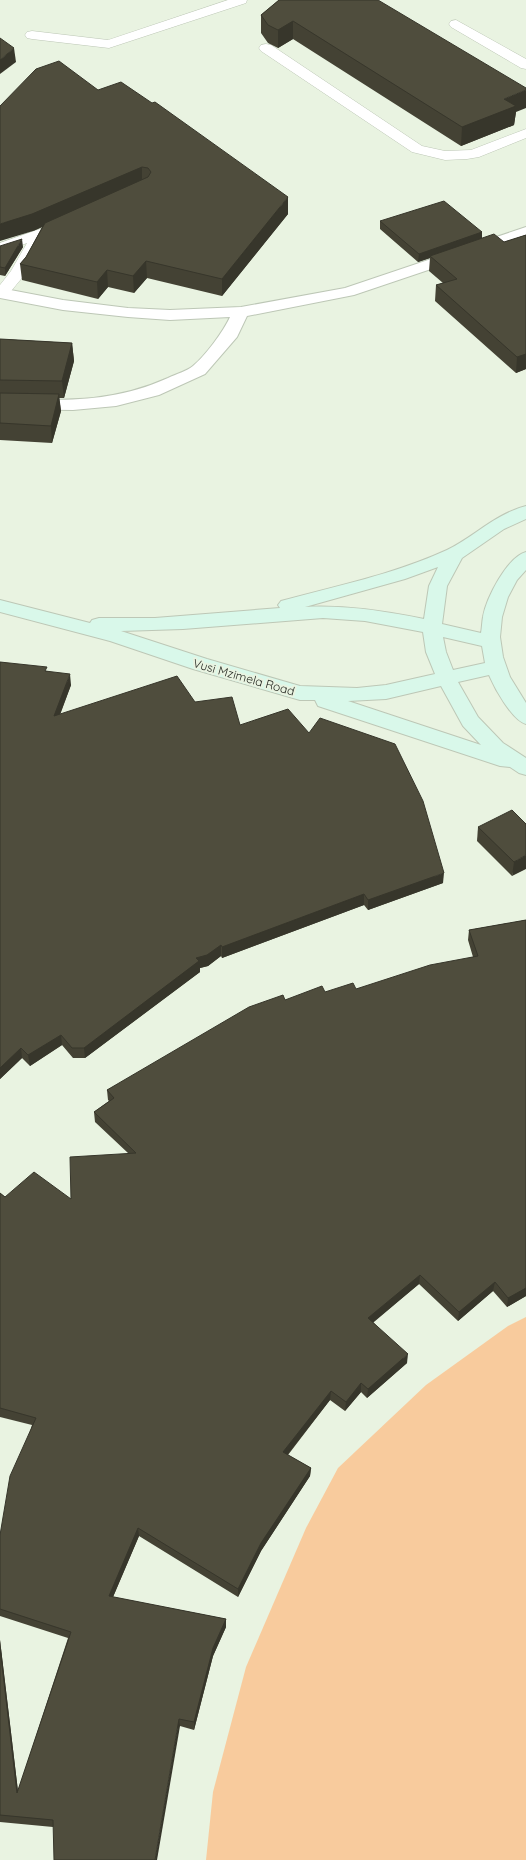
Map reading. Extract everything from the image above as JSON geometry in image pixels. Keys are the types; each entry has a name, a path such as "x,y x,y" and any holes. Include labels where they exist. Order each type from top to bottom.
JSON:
{"main road":[{"path":"247,616 398,575 454,554 498,525 526,512"},
{"path":"454,554 438,586 432,628 436,652 446,678 470,722 496,748 524,767"},
{"path":"526,558 513,571 501,590 494,607 489,641 495,667 501,682 515,704 526,717"},
{"name":"Vusi Mzimela Road","path":"0,606 68,622 213,668 300,693 357,695 386,692 495,667"},
{"name":"Vusi Mzimela Road","path":"68,622 117,625 174,624 247,616 323,612 361,614 394,619 489,641"},
{"path":"300,693 524,767"}],"street":[{"path":"1,293 56,304 171,315 241,312 348,292 526,232"},
{"path":"0,404 73,405 116,401 153,391 199,370 231,332 241,312"}],"lane":[{"path":"32,35 109,44 241,0"},
{"path":"456,24 526,65"},
{"path":"266,48 417,149 434,154 465,156 474,154 526,133"},
{"path":"0,248 39,235 79,218"},
{"path":"1,293 18,273 39,235"}],"shaded area":[{"path":"526,1317 526,1860 206,1860 213,1792 246,1667 306,1528 338,1468 426,1385 508,1326"}],"building":[{"path":"279,0 378,0 526,88 526,90 504,99 516,106 462,127 293,21 278,30 268,25 261,15"},
{"path":"0,38 14,48 0,60"},
{"path":"59,61 98,90 121,82 152,103 155,102 288,197 222,279 146,261 133,276 107,270 97,282 20,264 26,257 45,223 148,177 151,172 148,168 142,167 32,214 0,224 0,106 36,69"},
{"path":"444,201 482,232 419,254 380,221"},
{"path":"494,234 504,242 526,235 526,354 517,357 436,285 457,279 430,256"},
{"path":"22,239 5,268 0,267 0,246"},
{"path":"0,339 72,343 62,381 0,380"},
{"path":"0,393 59,394 51,426 0,423"},
{"path":"0,662 47,667 45,671 70,674 54,716 177,676 195,702 232,697 240,725 288,709 309,733 320,718 395,744 423,801 444,873 368,900 364,894 222,947 221,945 207,955 196,958 199,961 84,1048 72,1048 61,1035 28,1055 21,1048 0,1068"},
{"path":"512,810 526,824 526,855 514,862 478,827"},
{"path":"526,920 526,1288 508,1298 495,1282 459,1312 420,1275 368,1318 408,1354 368,1389 361,1383 346,1402 331,1391 283,1452 311,1468 261,1543 238,1589 138,1528 109,1596 226,1619 213,1648 194,1722 179,1719 155,1860 54,1860 53,1820 0,1815 0,1648 17,1793 71,1632 0,1609 0,1535 10,1476 36,1418 0,1408 0,1193 5,1197 34,1172 71,1199 70,1157 136,1153 94,1112 114,1098 107,1090 249,1007 283,995 285,1000 322,986 325,992 353,983 356,989 430,965 478,956 469,930"}]}
